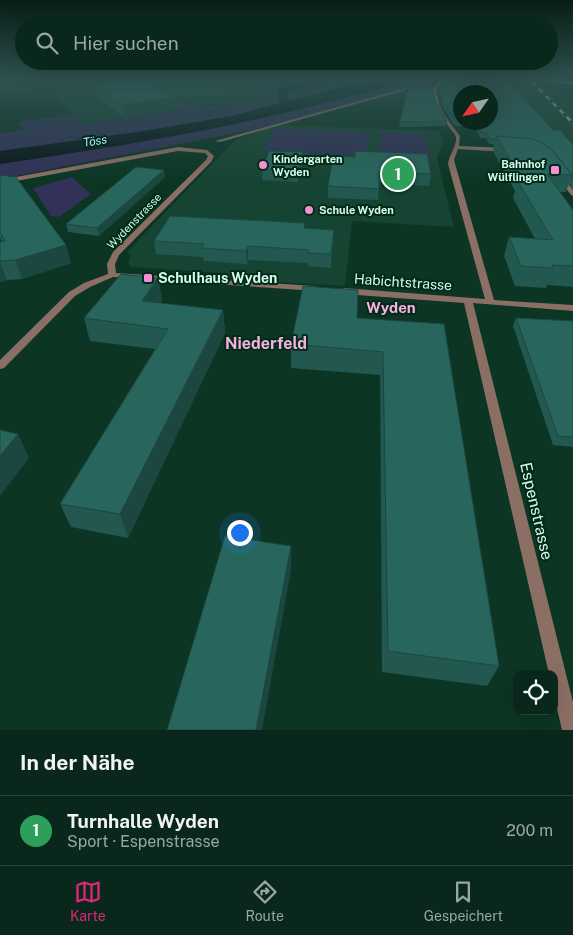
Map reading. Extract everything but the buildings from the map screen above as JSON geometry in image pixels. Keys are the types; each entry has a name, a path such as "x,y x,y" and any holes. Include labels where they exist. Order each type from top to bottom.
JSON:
{"street":[{"path":"218,141 323,112"},
{"path":"441,112 458,136 451,164 490,302"},
{"path":"456,147 517,150"},
{"name":"Wydenstrasse","path":"0,182 178,148 200,150 211,156 209,161 116,254 111,264 112,275"},
{"path":"555,170 573,194"},
{"path":"0,366 72,294 87,285 112,275 320,290"},
{"name":"Habichtstrasse","path":"330,290 573,308"},
{"name":"Espenstrasse","path":"468,300 571,730"}],"shaded area":[{"path":"71,112 162,112 85,124"},
{"path":"165,112 247,112 139,132 0,151 0,133 24,130 18,122 74,114 85,124"},
{"path":"287,112 324,112 282,124 0,179 0,164 192,133"},
{"path":"536,112 573,112 573,184 563,143"},
{"name":"Schule Wyden","path":"279,125 439,131 443,140 437,158 454,227 352,221 345,286 231,279 222,273 131,267 128,263 131,255 127,252 236,139"},
{"path":"274,128 367,132 367,155 264,151"},
{"path":"380,132 425,134 431,161 381,159"},
{"path":"72,177 91,194 59,217 51,216 33,188"}],"water":[{"name":"Töss","path":"247,112 288,112 158,139 0,164 0,151 138,132"}],"railway":[{"path":"562,112 573,123"}],"place":[{"name":"Kindergarten Wyden","path":"263,165"},
{"name":"Bahnhof Wülflingen","path":"555,170"},
{"name":"Turnhalle Wyden","path":"398,174"},
{"name":"Schule Wyden","path":"309,210"},
{"name":"Schulhaus Wyden","path":"148,278"}],"district":[{"name":"Wyden","path":"391,308"},
{"name":"Niederfeld","path":"266,343"}]}
